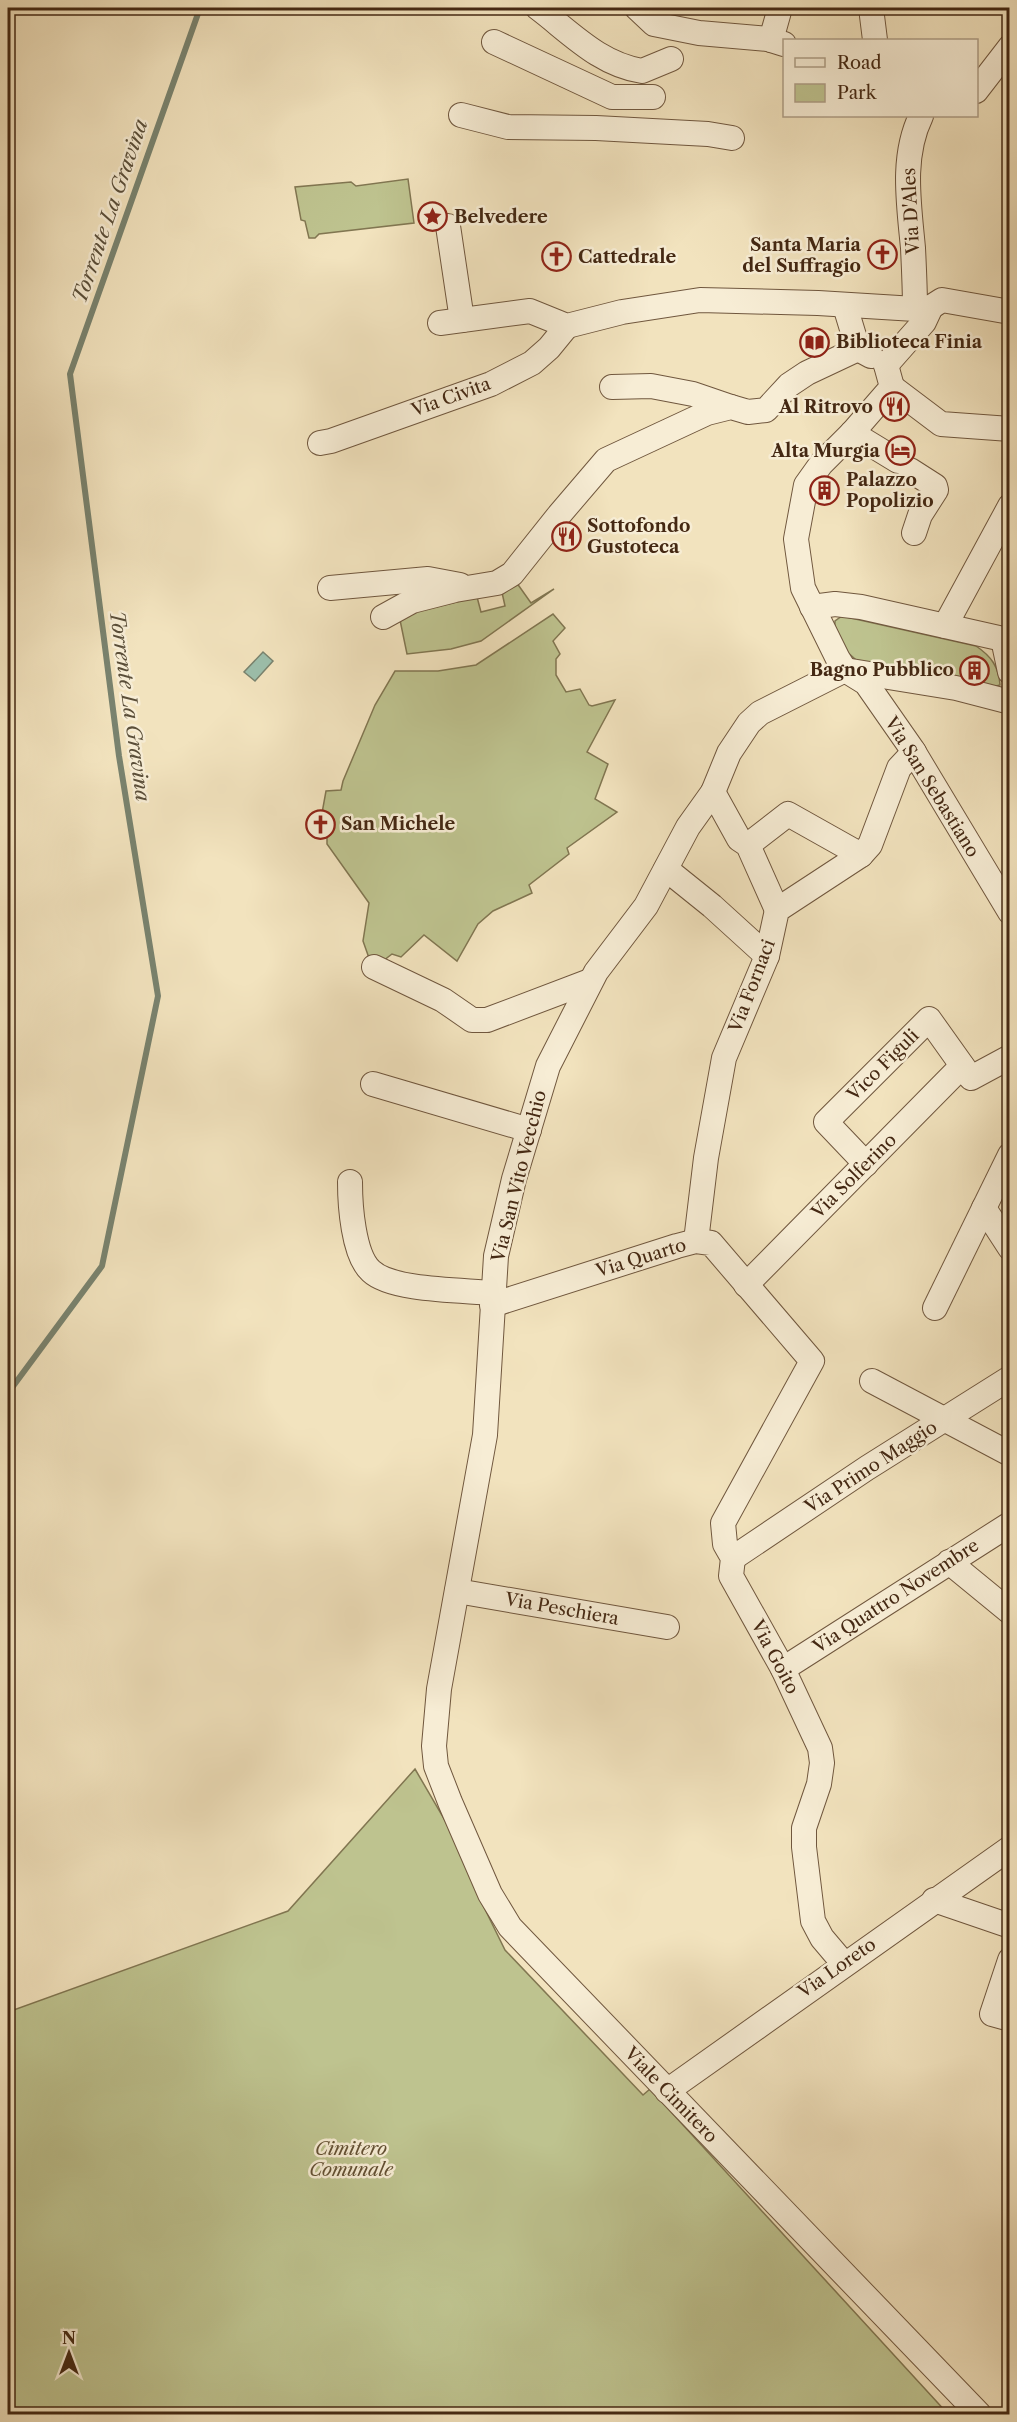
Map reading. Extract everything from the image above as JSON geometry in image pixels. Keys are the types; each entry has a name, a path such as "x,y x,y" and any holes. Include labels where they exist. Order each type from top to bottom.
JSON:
{"street":[{"path":"538,8 585,47 604,59 642,71 671,59"},
{"path":"637,8 654,24 699,33 778,42 780,8"},
{"path":"871,8 875,39"},
{"path":"494,42 612,97 653,97"},
{"path":"981,83 1010,47"},
{"path":"642,71 666,131"},
{"path":"461,115 508,127 666,131 732,138"},
{"name":"Via D'Ales","path":"921,117 914,131 909,153 908,186 914,266 923,308"},
{"path":"448,226 451,321 530,311 567,326 622,312 700,300 923,308 942,300 1010,312"},
{"path":"845,306 858,349 941,424 1010,429"},
{"path":"923,308 924,322 852,433 821,464 806,485 796,538 803,588 845,670 956,688 1010,702"},
{"name":"Via Civita","path":"320,443 491,384 532,363 549,348 567,326"},
{"path":"612,387 651,386 693,394 748,412 766,411 789,385 858,349"},
{"path":"383,617 412,601 472,586 497,583 513,574 606,460 707,413 731,407"},
{"path":"852,433 934,486 936,490 920,515 914,533"},
{"path":"945,626 1010,506"},
{"path":"330,588 428,579 472,586"},
{"path":"812,607 836,604 861,607 1006,638 1010,672"},
{"name":"Via San Vito Vecchio","path":"434,1733 439,1689 485,1435 496,1256 548,1066 591,981 646,906 688,827 714,792 729,753 749,723 760,713 845,670"},
{"name":"Via San Sebastiano","path":"845,670 866,683 914,752 1010,912"},
{"path":"714,792 739,839 748,845 777,910 861,855 870,845 899,768 914,752"},
{"path":"748,845 788,814 861,855"},
{"path":"666,869 712,906 767,956"},
{"name":"Via Fornaci","path":"696,1241 706,1158 723,1058 767,956 777,910"},
{"path":"374,967 443,1000 472,1020 487,1020 591,981"},
{"name":"Vico Figuli","path":"866,1164 826,1122 929,1019 967,1072"},
{"name":"Via Solferino","path":"746,1285 866,1164 967,1072 1010,1057"},
{"path":"373,1084 529,1130"},
{"path":"935,1308 1010,1155"},
{"path":"350,1182 354,1224 360,1254 369,1270 388,1282 492,1299"},
{"path":"984,1208 1010,1248"},
{"name":"Via Quarto","path":"492,1299 696,1241 711,1243 812,1362"},
{"name":"Via Goito","path":"812,1362 723,1523 725,1544 733,1558 731,1575 783,1669 820,1748 822,1763 819,1784 804,1828 804,1847 813,1922 822,1938 844,1964"},
{"name":"Via Primo Maggio","path":"733,1558 867,1468 1010,1378"},
{"path":"872,1381 1010,1454"},
{"name":"Via Quattro Novembre","path":"783,1669 1010,1524"},
{"path":"950,1562 1010,1612"},
{"name":"Via Peschiera","path":"456,1591 667,1627"},
{"name":"Viale Cimitero","path":"434,1733 436,1766 450,1802 490,1894 510,1927 979,2415"},
{"name":"Via Loreto","path":"667,2091 934,1900 1004,1857"},
{"path":"934,1900 1010,1926"},
{"path":"1010,1960 992,2013 1010,2019"}],"green space":[{"path":"408,179 414,223 319,234 315,238 309,238 305,221 301,220 295,187 351,182 356,186"},
{"path":"514,579 531,603 554,589 481,641 451,649 407,654 400,620 402,615 477,597 481,612 505,606 501,588"},
{"path":"553,614 565,628 553,641 560,654 556,659 556,675 566,692 580,689 589,705 592,706 615,700 587,752 608,764 595,799 617,812 567,848 569,854 529,885 532,893 493,911 478,924 457,961 424,935 401,957 392,954 379,964 369,958 363,941 369,903 327,844 327,827 320,824 326,791 341,790 375,705 395,671 438,671 476,665"},
{"path":"842,616 976,646 993,662 1000,685 989,688 861,664 846,651 838,640 835,621"},
{"name":"Cimitero Comunale","path":"415,1769 457,1841 478,1895 505,1950 643,2095 650,2089 948,2414 8,2414 8,2012 288,1911"}],"shaded area":[{"path":"263,652 273,661 255,681 244,672"}],"waterway":[{"name":"Torrente La Gravina","path":"8,1393 102,1266 158,996 119,756 70,374 200,8"}],"place":[{"name":"Belvedere","path":"433,217"},
{"name":"Santa Maria del Suffragio","path":"882,255"},
{"name":"Cattedrale","path":"557,257"},
{"name":"Biblioteca Finia","path":"815,342"},
{"name":"Al Ritrovo","path":"894,407"},
{"name":"Alta Murgia","path":"901,451"},
{"name":"Palazzo Popolizio","path":"825,490"},
{"name":"Sottofondo Gustoteca","path":"566,536"},
{"name":"Bagno Pubblico","path":"975,670"},
{"name":"San Michele","path":"320,824"}]}
